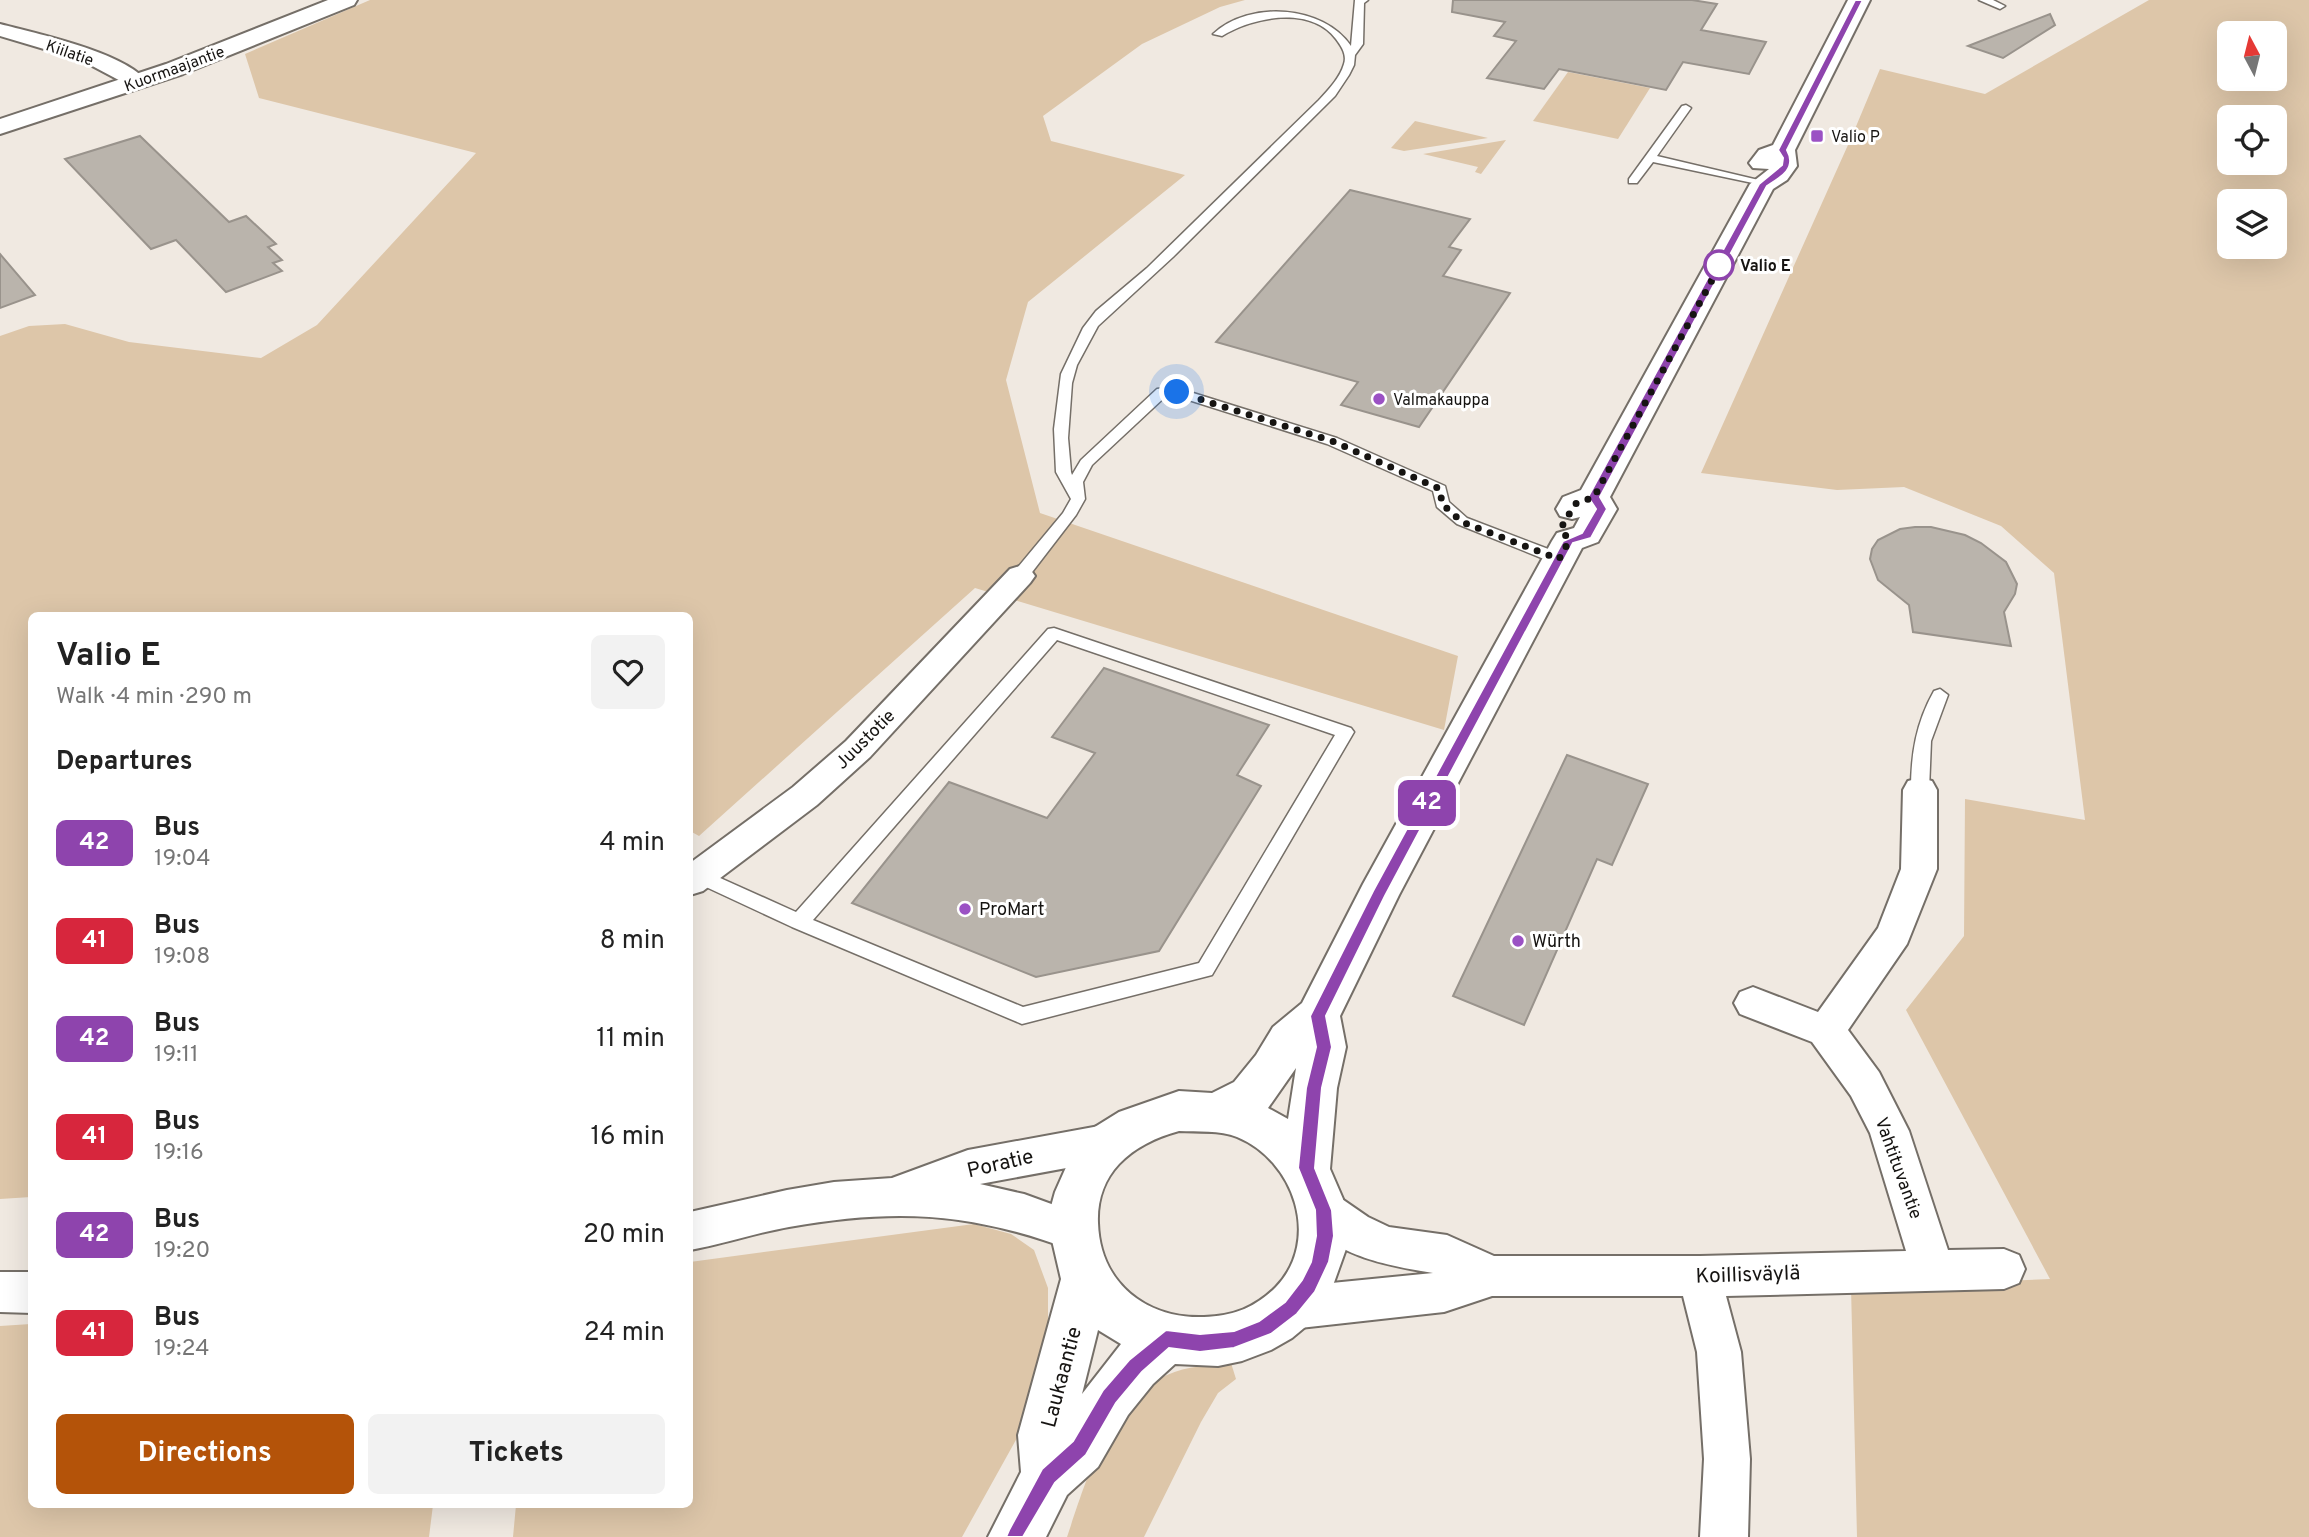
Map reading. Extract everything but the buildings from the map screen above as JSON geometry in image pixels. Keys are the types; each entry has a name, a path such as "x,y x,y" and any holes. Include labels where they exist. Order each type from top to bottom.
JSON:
{"main road":[{"name":"Kuormaajantie","path":"0,127 137,82 278,29 345,0"},
{"path":"1218,1112 1250,1096 1272,1069 1289,1040 1318,1016 1378,895 1564,550 1587,535 1601,509 1594,497 1763,184 1777,176 1786,166 1787,158 1783,150 1859,0"},
{"path":"1315,1189 1283,1141 1253,1122 1218,1112 1179,1111 1142,1122 1110,1142 1088,1168 1075,1198 1072,1231 1086,1279 1106,1305 1133,1325 1166,1338 1200,1343 1234,1339 1265,1327 1291,1308 1308,1286 1320,1262 1325,1236 1315,1189 1314,1088 1324,1047 1318,1016"},
{"name":"Laukaantie","path":"1048,1476 1045,1435 1086,1279"},
{"name":"Laukaantie","path":"1016,1537 1048,1476 1079,1448 1110,1397 1135,1366 1166,1338"}],"street":[{"name":"Kiilatie","path":"0,30 74,52 118,69 137,82"},
{"name":"Juustotie","path":"694,878 805,796 858,749 1020,576"},
{"path":"1753,1003 1826,1031 1894,934 1919,869 1920,790"},
{"name":"Vahtituvantie","path":"1826,1031 1865,1084 1889,1131 1934,1270"},
{"name":"Poratie","path":"693,1218 752,1215 892,1194 968,1168 1110,1142"},
{"name":"Koillisväylä","path":"1315,1189 1353,1231 1387,1246 1447,1255 1492,1276"},
{"name":"Poratie","path":"892,1194 961,1199 1012,1208 1072,1231"},
{"name":"Poratie","path":"693,1230 752,1215"},
{"name":"Koillisväylä","path":"1291,1308 1444,1292 1492,1276 1700,1276 2004,1269"},
{"path":"1700,1276 1719,1352 1727,1459 1724,1537"},
{"path":"0,1292 28,1293"}],"lane":[{"path":"1984,0 2000,6"},
{"path":"1350,54 1358,44 1359,1"},
{"path":"1077,493 1067,483 1060,452 1063,398 1072,359 1096,320 1148,273 1328,95 1350,64 1350,54 1333,28 1315,20 1265,16 1227,27 1218,34"},
{"path":"1633,181 1686,107"},
{"path":"1650,158 1763,184"},
{"path":"1020,576 1069,515 1078,499 1076,482 1086,463 1162,392 1174,391 1332,441 1440,489 1442,504 1462,522 1564,550"},
{"path":"694,878 1022,1016 1205,969 1345,732 1054,633 799,922"},
{"path":"1920,790 1920,749 1926,722 1940,695"}],"shaded area":[{"path":"370,0 1245,0 1220,7 1142,44 1043,116 1051,141 1185,175 1028,302 1006,380 1040,513 1458,656 1444,730 975,588 699,836 693,833 693,612 28,612 28,1197 0,1199 0,336 29,326 65,324 129,342 261,358 317,325 476,153 259,98 245,54"},
{"path":"2149,0 2309,0 2309,1537 1857,1537 1851,1287 2050,1279 1906,1010 1964,936 1965,799 2085,820 2054,573 2001,526 1904,487 1837,490 1701,473 1880,69 1985,94"},
{"path":"1568,72 1650,88 1618,139 1533,121"},
{"path":"1415,121 1488,138 1404,151 1391,148"},
{"path":"1506,140 1481,174 1475,172 1478,167 1423,154"},
{"path":"974,1224 1011,1234 1034,1250 1048,1288 1048,1337 1017,1438 962,1537 513,1537 516,1508 693,1508 693,1262"},
{"path":"28,1324 28,1508 433,1508 429,1537 0,1537 0,1326"},
{"path":"1231,1363 1236,1379 1218,1393 1201,1422 1144,1537 1067,1537 1091,1468 1114,1423 1129,1403 1147,1387 1167,1375 1199,1366"}],"bus line":[{"name":"42","path":"1016,1537 1048,1476 1079,1448 1110,1397 1135,1366 1166,1338 1200,1343 1234,1339 1265,1327 1291,1308 1308,1286 1320,1262 1325,1236 1324,1210 1307,1168 1314,1088 1324,1047 1318,1016 1378,895 1569,541 1587,535 1601,509 1594,497 1763,184 1777,176 1786,166 1787,158 1783,150 1859,0"}],"place":[{"name":"Valio P","path":"1817,136"},
{"name":"Valio E","path":"1719,265"},
{"name":"Valmakauppa","path":"1379,399"},
{"name":"ProMart","path":"965,909"},
{"name":"Würth","path":"1518,941"}],"route":[{"path":"1177,392 1332,441 1372,458 1440,489 1442,504 1462,522 1559,559 1569,541 1561,528 1575,504 1594,497 1723,260 1719,265"}]}
